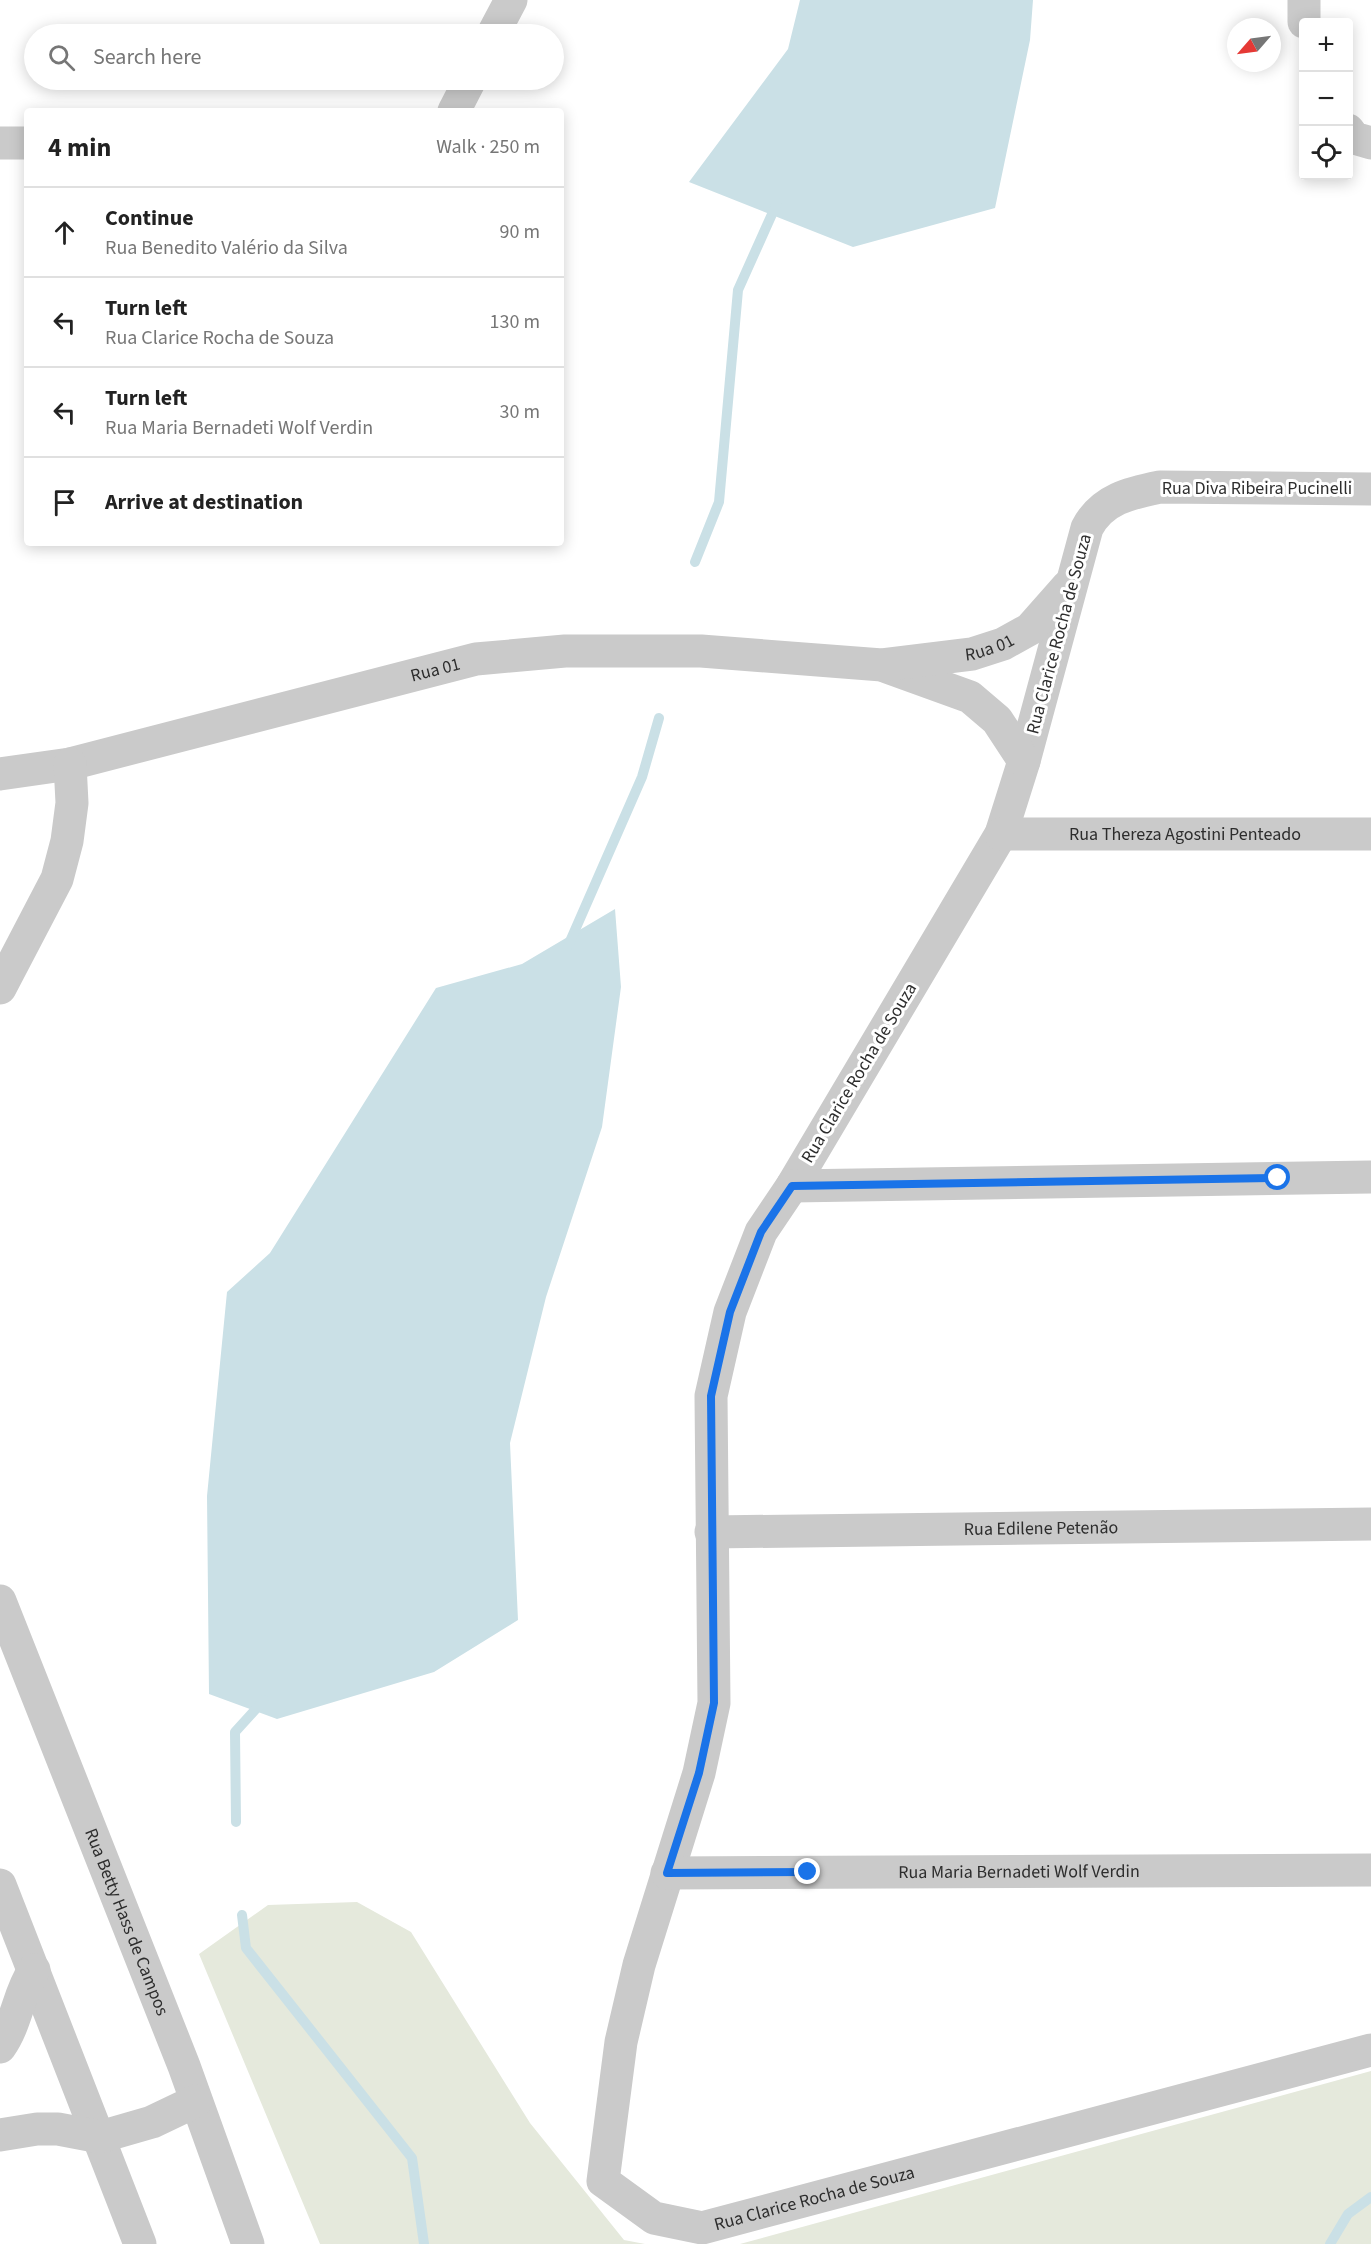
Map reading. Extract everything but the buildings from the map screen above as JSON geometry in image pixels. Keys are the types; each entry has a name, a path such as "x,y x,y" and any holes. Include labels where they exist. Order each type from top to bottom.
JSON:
{"street":[{"path":"498,24 511,0"},
{"path":"1304,0 1304,18"},
{"path":"456,108 465,90"},
{"path":"1353,137 1371,143"},
{"path":"0,142 24,143"},
{"name":"Rua Diva Ribeira Pucinelli","path":"1109,502 1134,492 1160,487 1371,489"},
{"name":"Rua Clarice Rocha de Souza","path":"1109,502 1092,518 1087,528 1024,761 1001,834 792,1186 761,1232 730,1312 711,1396 714,1703 699,1773 639,1965 621,2042 603,2181 654,2218 702,2228 1371,2050"},
{"name":"Rua 01","path":"0,774 70,764 476,659 565,651 701,651 882,665 972,654 1003,644 1030,629 1074,580"},
{"name":"Rua 01","path":"882,665 970,697 997,720 1024,761"},
{"path":"0,988 57,879 71,813 70,764"},
{"name":"Rua Thereza Agostini Penteado","path":"1001,834 1371,834"},
{"path":"792,1186 1371,1177"},
{"name":"Rua Edilene Petenão","path":"711,1532 1371,1524"},
{"name":"Rua Betty Hass de Campos","path":"0,1601 196,2101 248,2244"},
{"path":"0,1615 18,1650"},
{"name":"Rua Maria Bernadeti Wolf Verdin","path":"667,1873 1371,1870"},
{"path":"0,1885 140,2244"},
{"path":"0,2047 16,2014 23,1987 34,1970"},
{"path":"0,2135 37,2129 58,2129 100,2137 152,2122 196,2101"}],"shaded area":[{"path":"357,1902 411,1932 530,2123 624,2240 645,2244 320,2244 199,1954 268,1905"},
{"path":"1371,2071 1371,2244 740,2244"}],"water":[{"path":"800,0 1033,0 1030,40 995,208 853,247 689,182 788,49"},
{"path":"615,909 621,987 602,1127 546,1297 510,1443 518,1620 434,1672 277,1719 209,1694 207,1496 227,1292 270,1253 436,988 522,964"}],"waterway":[{"path":"695,562 719,502 738,290 777,203"},
{"path":"568,946 642,777 659,718"},
{"path":"236,1822 235,1732 264,1700"},
{"path":"242,1915 246,1948 412,2158 424,2244"},
{"path":"1330,2244 1348,2214 1371,2197"}],"route":[{"path":"808,1872 667,1873 699,1773 714,1703 711,1396 730,1312 761,1232 792,1186 1278,1178"}]}
